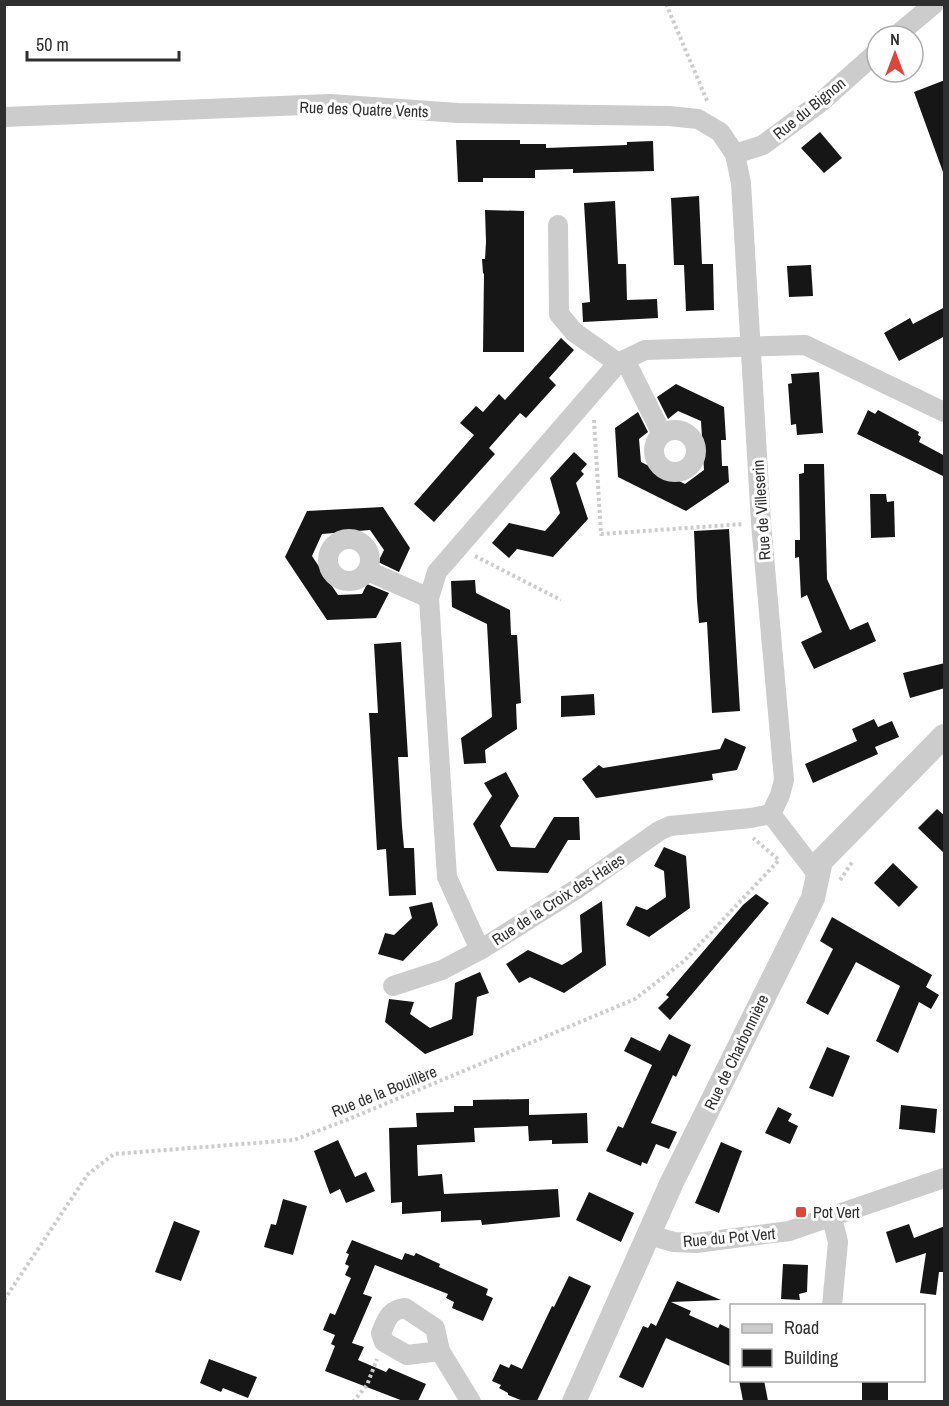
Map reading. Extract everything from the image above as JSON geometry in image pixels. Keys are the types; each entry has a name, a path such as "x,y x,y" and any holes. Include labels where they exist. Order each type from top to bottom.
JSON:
{"street":[{"path":"910,24 934,4"},
{"name":"Rue du Bignon","path":"735,154 764,145 821,102 865,63"},
{"name":"Rue des Quatre Vents","path":"4,117 330,104 458,113 669,116 698,119 720,132"},
{"name":"Rue de Villeserin","path":"720,132 735,154 741,183 761,523 784,780 771,814"},
{"path":"558,225 559,314 574,332 622,361 662,434"},
{"name":"Rue de la Croix des Haies","path":"771,814 752,818 680,824 659,831 575,891 480,950 447,877 429,598 437,572 622,361 645,350 805,345 940,406"},
{"path":"368,571 429,598"},
{"name":"Rue de Charbonnière","path":"574,1401 672,1182 813,898 821,861 945,736"},
{"path":"771,814 817,874"},
{"path":"393,986 442,970 480,950"},
{"name":"Rue du Pot Vert","path":"650,1235 674,1242 696,1243 789,1231 945,1178"},
{"path":"832,1218 838,1242 832,1304"},
{"path":"440,1351 407,1354 384,1342 381,1333 390,1312 397,1308 405,1308 435,1328 440,1351 471,1401"}],"path":[{"path":"666,4 720,132"},
{"path":"593,392 601,534 761,523"},
{"path":"458,548 561,600"},
{"name":"Rue de la Bouillère","path":"4,1300 88,1174 114,1154 294,1140 636,999 684,961 779,860 753,838"},
{"path":"353,1401 367,1385 384,1342"}],"building":[{"path":"945,80 945,172 943,172 914,92"},
{"path":"820,132 842,158 824,173 801,148"},
{"path":"456,140 520,140 520,144 546,144 546,148 627,145 627,142 653,141 654,171 573,173 573,169 535,170 535,178 483,178 483,182 458,182"},
{"path":"699,196 702,264 713,264 714,310 686,311 684,265 674,265 671,198"},
{"path":"615,201 618,264 626,264 627,300 657,299 658,318 583,322 582,303 590,302 584,203"},
{"path":"485,210 524,211 524,352 483,352 484,274 482,259 485,259"},
{"path":"811,265 813,296 789,297 787,266"},
{"path":"945,307 945,336 899,361 884,333 910,318 913,324"},
{"path":"561,338 574,350 549,378 556,385 526,418 520,413 489,448 495,454 434,522 414,504 474,435 460,423 476,406 483,412 499,394 505,400"},
{"path":"819,372 823,433 797,435 796,424 791,425 788,384 792,383 791,374"},
{"path":"676,384 724,407 726,440 721,440 722,466 728,466 729,482 686,511 618,477 615,428 638,412 648,432 639,439 641,462 685,484 704,470 701,421 678,411 668,419 657,397"},
{"path":"868,410 875,414 878,410 919,432 918,435 921,437 919,442 945,456 945,477 857,434"},
{"path":"574,452 587,464 581,471 584,474 576,483 588,519 553,557 517,549 509,558 492,543 509,523 545,531 560,513 550,478"},
{"path":"804,464 824,464 827,579 850,630 868,622 876,641 814,669 801,642 822,632 807,595 801,598 799,557 795,558 795,540 800,540 799,474 804,473"},
{"path":"870,494 886,494 887,502 894,501 895,537 871,538"},
{"path":"383,507 410,548 399,572 378,562 384,550 370,530 322,534 312,556 338,595 362,594 367,584 389,593 376,618 327,620 285,557 307,511"},
{"path":"729,529 740,711 712,713 707,622 699,623 694,531"},
{"path":"475,580 476,593 510,610 511,635 517,635 521,703 516,704 517,729 485,750 486,763 464,764 461,738 492,717 487,624 452,607 451,581"},
{"path":"401,642 408,757 398,757 402,826 404,848 414,848 416,895 389,896 386,849 377,850 369,713 378,713 374,644"},
{"path":"945,663 945,688 910,698 903,673"},
{"path":"594,694 595,715 561,717 561,696"},
{"path":"874,719 878,727 892,721 899,737 875,747 878,754 813,783 805,764 857,741 852,729"},
{"path":"725,738 746,747 737,770 712,774 713,780 596,798 582,779 599,765 603,768 720,749"},
{"path":"506,772 519,796 500,826 511,847 535,848 554,817 579,817 580,840 568,840 548,873 497,871 473,824 492,796 484,783"},
{"path":"937,809 945,816 945,854 918,828"},
{"path":"664,847 686,856 690,908 649,937 626,925 636,906 647,910 666,897 664,871 654,866"},
{"path":"893,863 918,887 899,907 874,883"},
{"path":"756,894 769,903 670,1020 658,1008 669,997 666,995 743,905"},
{"path":"602,901 606,965 564,993 530,977 519,983 506,964 528,950 562,965 572,959 582,952 580,915"},
{"path":"432,902 438,925 403,961 378,954 385,933 394,935 412,918 409,907"},
{"path":"832,917 932,975 926,987 939,995 931,1009 919,1002 898,1053 876,1041 900,986 856,962 828,1015 806,1003 833,949 820,941"},
{"path":"480,972 489,993 477,997 473,1035 425,1054 385,1022 389,999 414,1002 410,1014 430,1028 452,1019 455,983"},
{"path":"669,1034 691,1045 676,1077 673,1075 651,1123 677,1132 669,1149 656,1144 647,1164 642,1162 641,1166 606,1151 618,1126 623,1128 652,1065 624,1051 631,1037 660,1051"},
{"path":"827,1047 850,1056 833,1097 809,1088"},
{"path":"529,1099 529,1115 587,1113 588,1143 552,1144 552,1140 529,1141 528,1126 474,1128 475,1142 417,1145 418,1176 442,1174 444,1194 558,1189 560,1217 482,1225 481,1220 441,1222 441,1211 402,1214 402,1202 391,1203 389,1128 417,1127 416,1113 454,1112 454,1106 473,1106 473,1100"},
{"path":"901,1105 937,1109 935,1133 899,1129"},
{"path":"778,1107 792,1114 788,1121 798,1126 790,1144 765,1133"},
{"path":"338,1140 355,1177 366,1172 375,1191 346,1203 340,1189 330,1194 314,1151"},
{"path":"721,1142 742,1151 719,1213 695,1203"},
{"path":"589,1192 634,1213 621,1242 576,1220"},
{"path":"283,1199 307,1206 293,1255 264,1247 271,1224 276,1225"},
{"path":"174,1221 200,1231 181,1281 155,1272"},
{"path":"909,1224 914,1238 945,1226 945,1272 939,1272 936,1295 920,1293 926,1253 896,1263 886,1232"},
{"path":"352,1240 402,1260 405,1253 414,1256 416,1253 440,1264 439,1267 488,1289 486,1295 493,1298 483,1321 452,1308 454,1302 446,1298 448,1294 375,1265 363,1294 372,1297 352,1343 364,1347 358,1360 386,1372 389,1368 426,1384 418,1401 403,1401 325,1371 335,1346 331,1344 335,1335 323,1330 330,1313 335,1315 351,1278 345,1275 349,1266 345,1264 349,1254 346,1253"},
{"path":"783,1264 808,1265 807,1292 799,1294 800,1300 781,1299"},
{"path":"569,1276 591,1286 537,1401 523,1401 508,1395 499,1388 501,1385 492,1381 500,1364 509,1368 511,1364 522,1369"},
{"path":"677,1281 721,1300 671,1302 691,1311 689,1315 718,1328 720,1324 730,1329 730,1366 666,1338 643,1388 619,1377 643,1326 648,1328 651,1323 656,1326"},
{"path":"209,1359 257,1377 248,1398 223,1388 221,1392 200,1383"},
{"path":"739,1382 764,1382 768,1401 743,1401"},
{"path":"862,1382 888,1382 888,1401 862,1401"}],"place":[{"name":"Pot Vert","path":"801,1212"}]}
